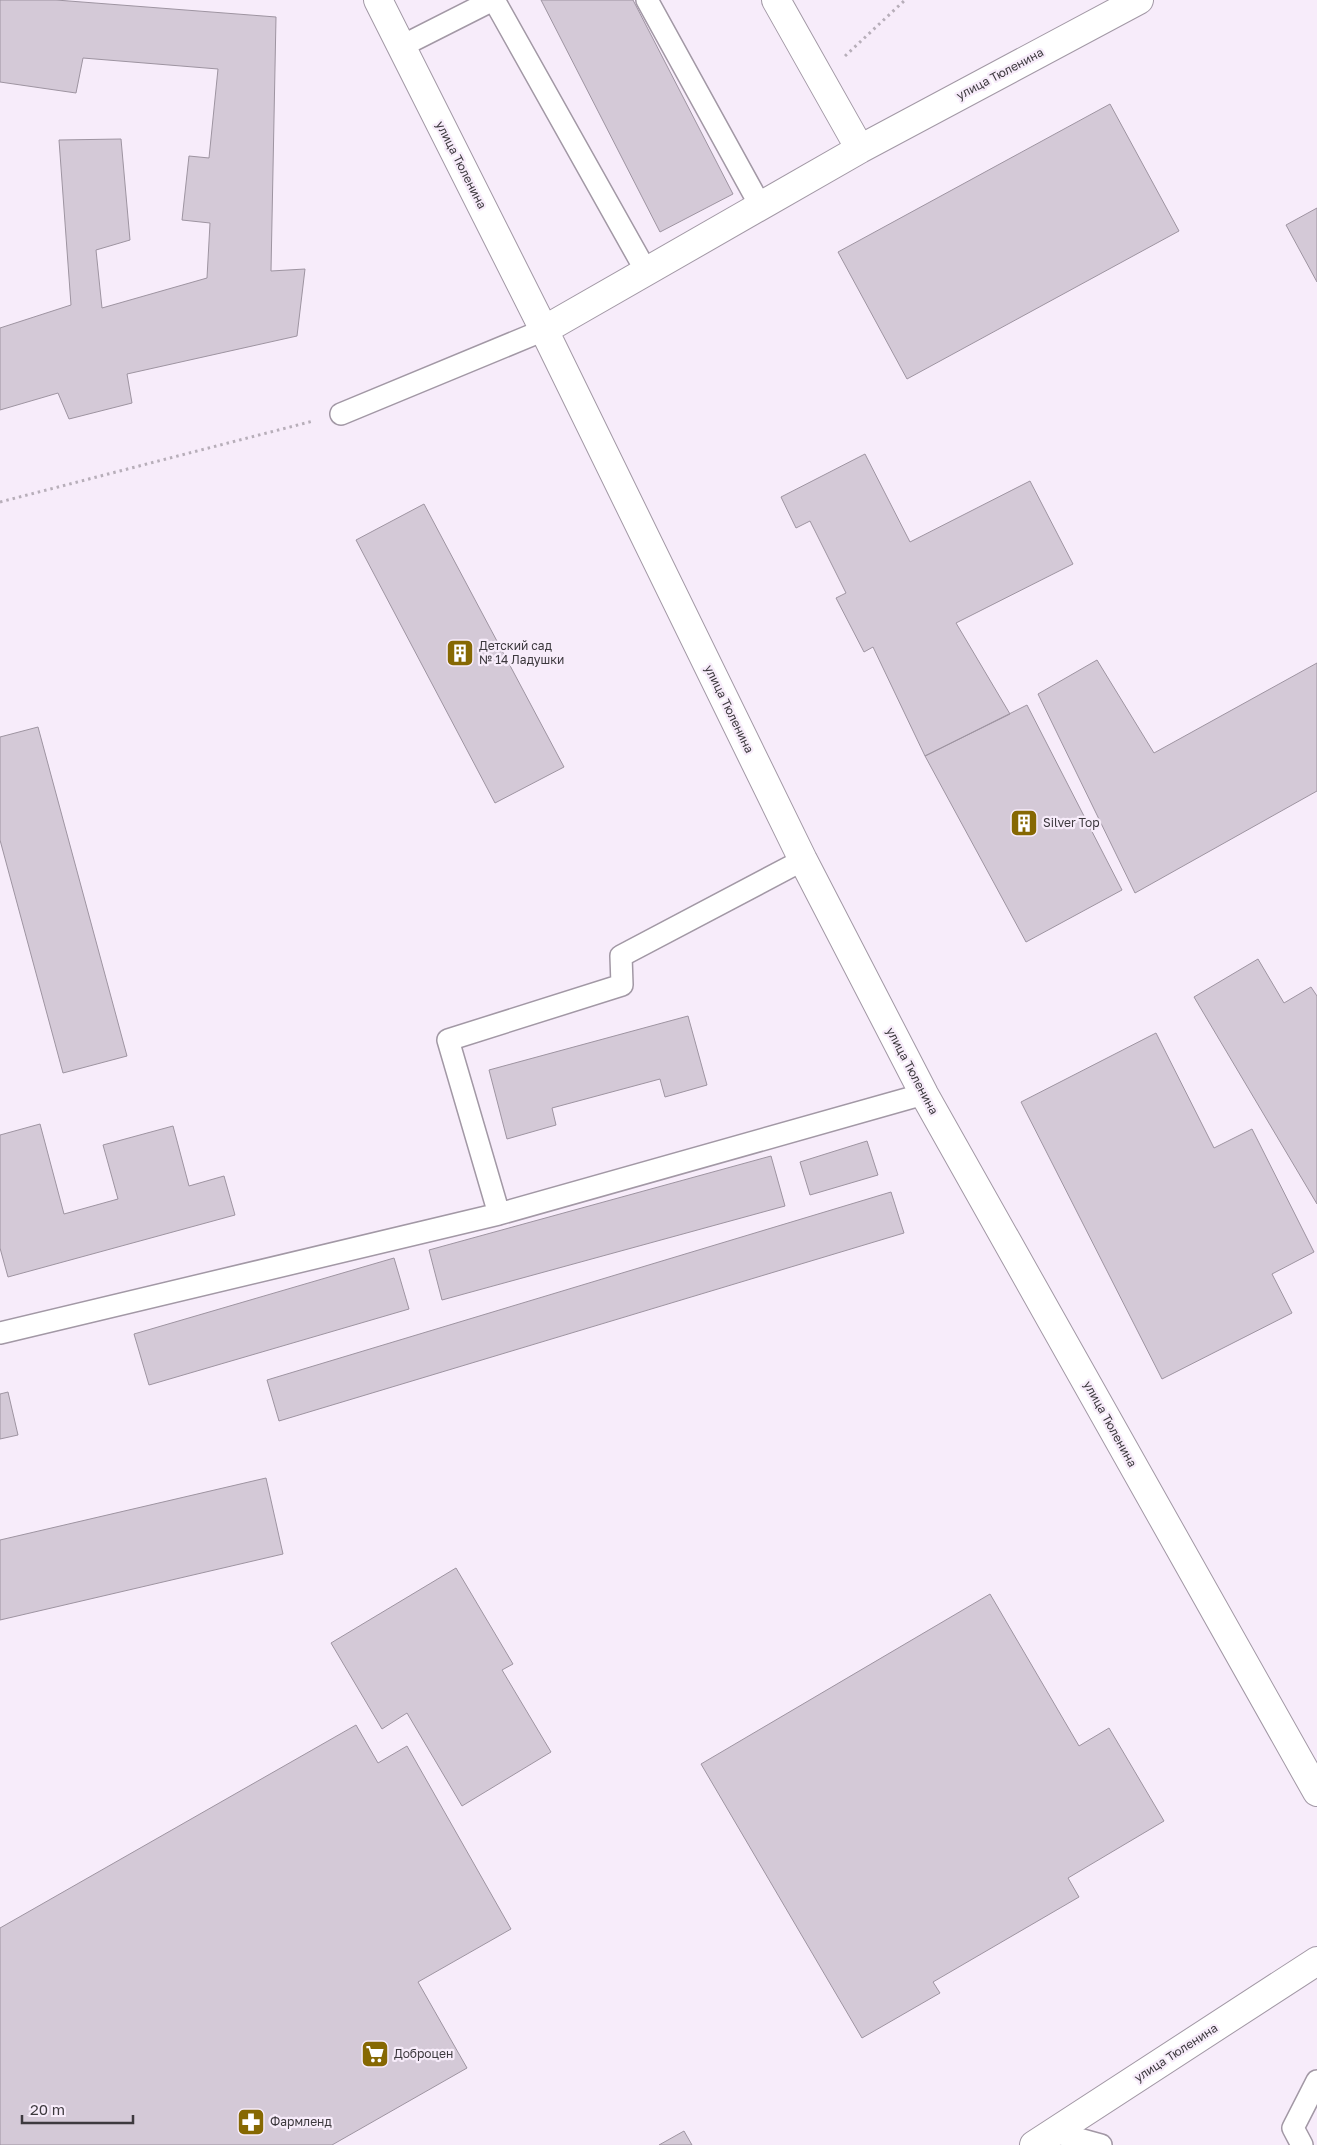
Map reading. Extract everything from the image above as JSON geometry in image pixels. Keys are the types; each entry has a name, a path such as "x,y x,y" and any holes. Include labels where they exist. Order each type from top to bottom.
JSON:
{"street":[{"name":"улица Тюленина","path":"378,0 544,330 802,860 924,1094 1317,1792"},
{"path":"776,0 860,149"},
{"name":"улица Тюленина","path":"544,330 860,149 1139,0"},
{"name":"улица Тюленина","path":"1044,2139 1317,1961"}],"lane":[{"path":"402,46 494,0 646,271"},
{"path":"647,0 761,207"},
{"path":"340,414 544,330"},
{"path":"499,1214 448,1040 622,985 621,956 802,860"},
{"path":"0,1333 499,1214 924,1094"},
{"path":"1302,2145 1293,2128 1317,2081"},
{"path":"1044,2139 1101,2145"}],"path":[{"path":"821,78 904,0"},
{"path":"0,502 340,414"}],"building":[{"path":"0,0 56,0 276,17 271,271 305,269 297,336 127,374 132,403 69,419 58,393 0,410 0,328 71,305 59,140 121,139 130,240 96,250 102,308 207,278 210,223 182,220 189,156 209,158 218,69 83,58 76,93 0,82"},
{"path":"541,0 633,0 733,194 660,232"},
{"path":"1110,104 1179,231 907,379 838,252"},
{"path":"1317,208 1317,282 1286,225"},
{"path":"865,454 910,542 1030,481 1073,564 956,623 1010,714 925,756 873,647 864,652 836,598 846,593 810,521 796,528 781,497"},
{"name":"Детский сад № 14 Ладушки","path":"424,504 564,767 495,803 356,540"},
{"path":"1097,660 1154,753 1317,663 1317,791 1135,893 1038,694"},
{"name":"Silver Top","path":"1027,705 1122,890 1026,942 925,756"},
{"path":"38,727 127,1056 63,1073 0,840 0,737"},
{"path":"1258,959 1284,1003 1311,987 1317,996 1317,1204 1194,997"},
{"path":"688,1016 707,1085 665,1097 660,1079 552,1108 556,1125 507,1139 489,1070"},
{"path":"1156,1033 1214,1148 1252,1129 1314,1252 1272,1274 1292,1313 1162,1379 1021,1102"},
{"path":"40,1124 64,1214 118,1199 103,1145 173,1126 189,1186 224,1176 235,1215 8,1277 0,1248 0,1135"},
{"path":"867,1141 878,1175 810,1195 800,1162"},
{"path":"771,1156 785,1206 442,1300 429,1250"},
{"path":"891,1192 904,1233 279,1421 267,1380"},
{"path":"394,1258 409,1309 149,1385 134,1334"},
{"path":"8,1392 18,1435 0,1439 0,1394"},
{"path":"266,1478 283,1554 0,1620 0,1540"},
{"path":"456,1568 513,1664 502,1670 551,1752 462,1806 407,1713 382,1729 331,1643"},
{"path":"990,1594 1079,1746 1109,1728 1164,1821 1068,1878 1079,1897 933,1982 940,1993 862,2038 701,1764"},
{"path":"356,1725 378,1763 407,1746 511,1929 418,1982 467,2068 332,2145 0,2145 0,1928"},
{"path":"684,2131 692,2145 659,2145"}],"place":[{"name":"Детский сад № 14 Ладушки","path":"460,653"},
{"name":"Silver Top","path":"1024,823"},
{"name":"Доброцен","path":"375,2054"},
{"name":"Фармленд","path":"251,2122"}]}
